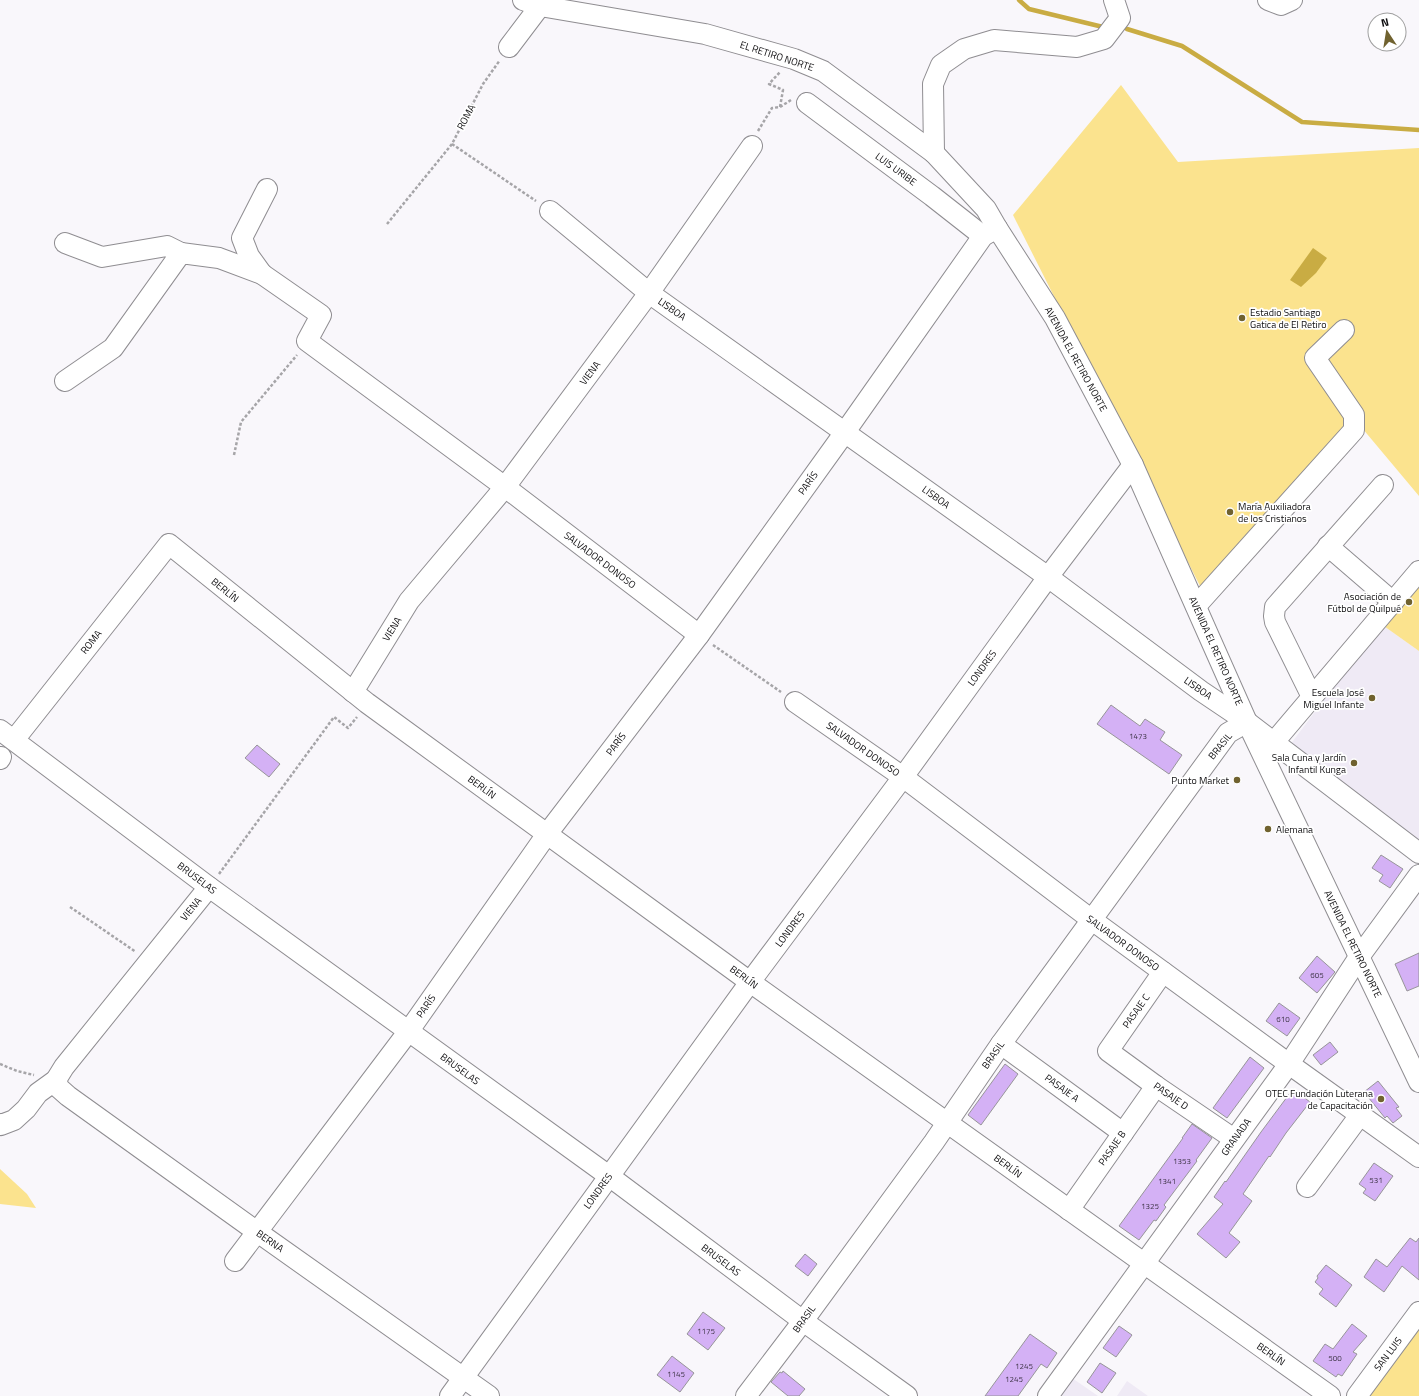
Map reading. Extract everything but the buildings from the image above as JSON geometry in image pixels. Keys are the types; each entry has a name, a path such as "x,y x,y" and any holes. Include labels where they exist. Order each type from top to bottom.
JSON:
{"street":[{"path":"934,153 933,84 941,66 964,49 994,40 1077,46 1104,39 1120,18 1114,0"},
{"path":"1268,0 1281,5 1292,0"},
{"path":"509,47 532,3"},
{"name":"EL RETIRO NORTE","path":"532,3 705,34 794,59 823,71 934,153 986,209 990,232"},
{"name":"LUIS URIBE","path":"807,103 932,196 990,232"},
{"name":"VIENA","path":"360,697 409,601 505,487 649,293 752,146"},
{"path":"262,274 248,256 242,238 267,189"},
{"name":"LISBOA","path":"550,211 649,293 1048,577 1201,691 1274,742 1419,853"},
{"name":"PARÍS","path":"235,1261 256,1231 408,1032 547,834 699,635 990,232"},
{"name":"AVENIDA EL RETIRO NORTE","path":"990,232 1055,318 1133,465 1247,722 1419,1082"},
{"path":"65,243 102,257 167,246 181,254 219,258 262,274 321,315 307,342"},
{"path":"65,381 113,348 181,254"},
{"path":"1196,606 1354,430 1354,415 1314,358 1344,330"},
{"name":"SALVADOR DONOSO","path":"307,342 505,487 699,635"},
{"name":"LONDRES","path":"450,1396 750,982 903,778 1048,577 1133,465"},
{"path":"1312,697 1275,622 1274,612 1277,603 1383,484"},
{"name":"BERLÍN","path":"169,544 360,697 750,982 1330,1396"},
{"name":"ROMA","path":"7,735 169,544"},
{"path":"1328,546 1392,602"},
{"path":"1274,742 1419,571"},
{"name":"SALVADOR DONOSO","path":"795,702 903,778 1092,920 1419,1157"},
{"name":"BRASIL","path":"746,1396 803,1321 929,1148 1001,1044 1228,733 1247,722"},
{"name":"BRUSELAS","path":"7,735 209,887 609,1176 803,1321 907,1396"},
{"name":"GRANADA","path":"1048,1396 1289,1064 1359,957 1419,875"},
{"name":"VIENA","path":"56,1080 64,1067 209,887"},
{"name":"PASAJE C","path":"1108,1051 1163,972"},
{"name":"PASAJE A","path":"1001,1044 1123,1133"},
{"name":"PASAJE D","path":"1108,1051 1156,1086 1234,1139"},
{"path":"0,1124 1,1125 14,1120 26,1109 38,1093 56,1080"},
{"name":"BERNA","path":"56,1080 59,1088 68,1096 489,1396"},
{"name":"PASAJE B","path":"1069,1210 1156,1086"},
{"path":"1307,1188 1360,1115"},
{"name":"SAN LUIS","path":"1356,1396 1419,1312"}],"path":[{"name":"ROMA","path":"387,224 452,144 483,84 509,47"},
{"path":"752,146 752,140 772,108 780,107 783,90 769,84 794,59"},
{"path":"452,144 550,211"},
{"path":"234,455 241,422 307,342"},
{"path":"699,635 795,702"},
{"path":"209,887 334,717 348,728 360,697"},
{"path":"70,907 136,952"},
{"path":"0,1064 17,1071 56,1080"}],"shaded area":[{"name":"Estadio Santiago Gatica de El Retiro","path":"1121,85 1178,162 1419,148 1419,496 1357,422 1200,586 1013,215"},
{"path":"1313,248 1327,258 1316,273 1301,287 1290,280"},
{"name":"Asociación de Fútbol de Quilpué","path":"1419,580 1419,651 1381,624"},
{"name":"Escuela José Miguel Infante","path":"1381,624 1419,651 1419,840 1290,745"},
{"path":"0,1169 27,1194 36,1208 0,1204"},
{"path":"1419,1326 1419,1396 1370,1396"},
{"path":"1072,1378 1098,1396 1059,1396"},
{"path":"1127,1381 1148,1396 1117,1396"}],"waterway":[{"path":"1019,0 1029,9 1103,27"},
{"path":"1127,29 1182,46 1302,122 1419,130"}],"place":[{"name":"Estadio Santiago Gatica de El Retiro","path":"1242,318"},
{"name":"María Auxiliadora de los Cristianos","path":"1230,512"},
{"name":"Asociación de Fútbol de Quilpué","path":"1409,602"},
{"name":"Escuela José Miguel Infante","path":"1372,698"},
{"name":"Sala Cuna y Jardín Infantil Kunga","path":"1354,763"},
{"name":"Punto Market","path":"1237,780"},
{"name":"Alemana","path":"1268,829"},
{"name":"OTEC Fundación Luterana de Capacitación","path":"1381,1099"}]}
